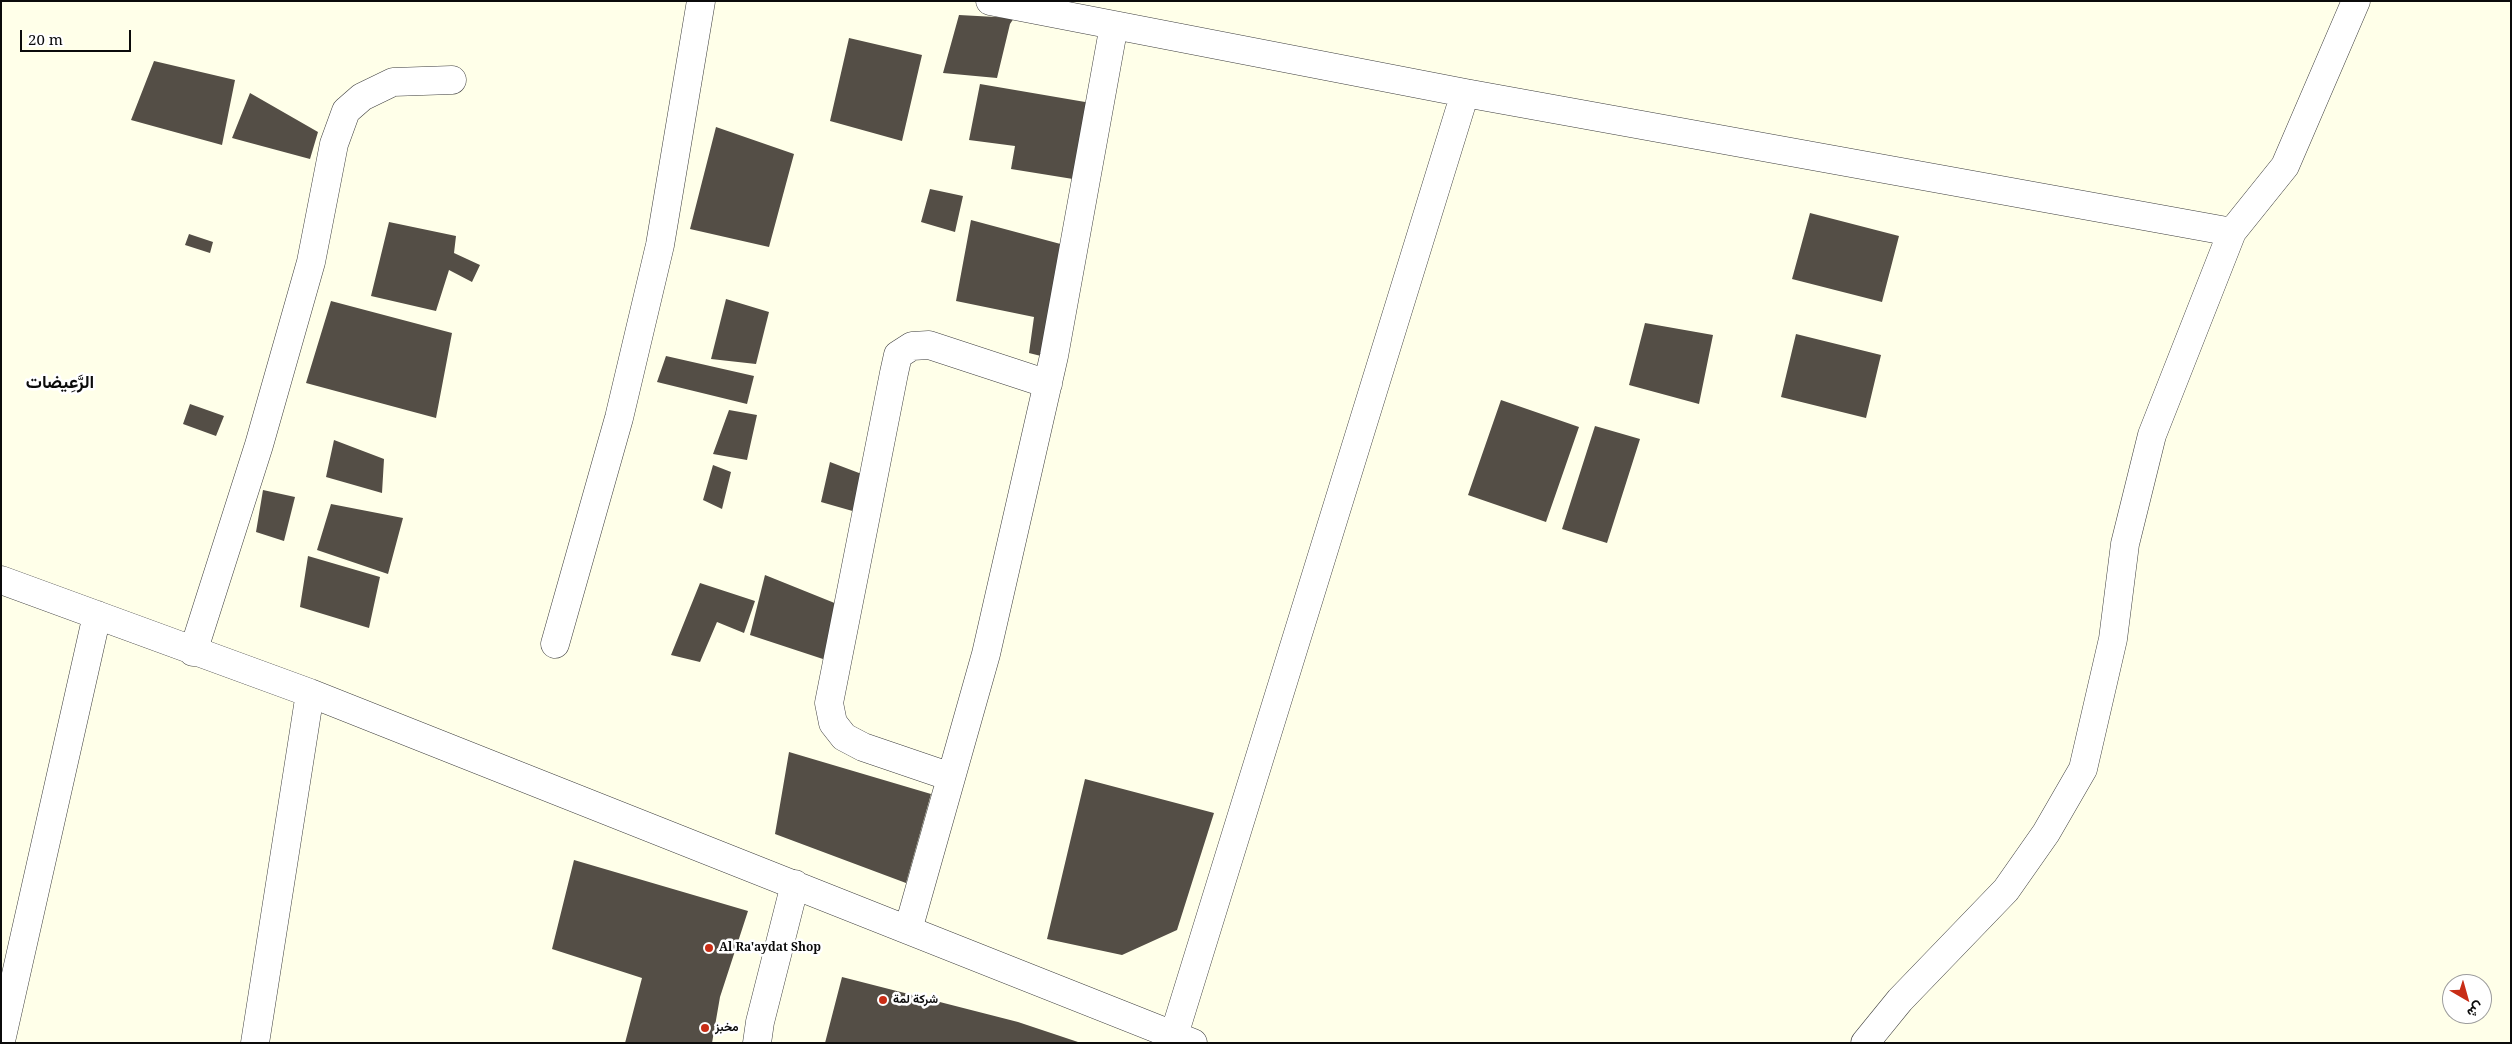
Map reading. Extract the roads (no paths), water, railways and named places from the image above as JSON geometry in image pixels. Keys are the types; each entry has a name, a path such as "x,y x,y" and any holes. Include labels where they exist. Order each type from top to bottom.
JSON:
{"street":[{"path":"556,644 619,418 660,245 701,1"},
{"path":"990,1 1464,93 2232,232"},
{"path":"1866,1043 1900,1000 2006,890 2046,833 2083,769 2113,639 2125,544 2152,435 2232,232 2285,166 2356,1"},
{"path":"908,930 986,654 1048,384 1114,25"},
{"path":"193,652 259,444 311,262 334,144 346,111 362,97 393,82 452,80"},
{"path":"1,580 193,652 310,693 1183,1039 1464,93"},
{"path":"951,778 863,747 844,737 833,723 829,703 898,355 912,346 929,345 1048,384"},
{"path":"1,1041 96,616"},
{"path":"255,1043 310,693"},
{"path":"757,1043 760,1022 795,884"}],"place":[{"name":"Al Ra'aydat Shop","path":"709,948"},
{"name":"شركة لمة","path":"883,1000"},
{"name":"مخبز","path":"705,1028"}],"district":[{"name":"الرَّعِيضات","path":"60,383"}]}
